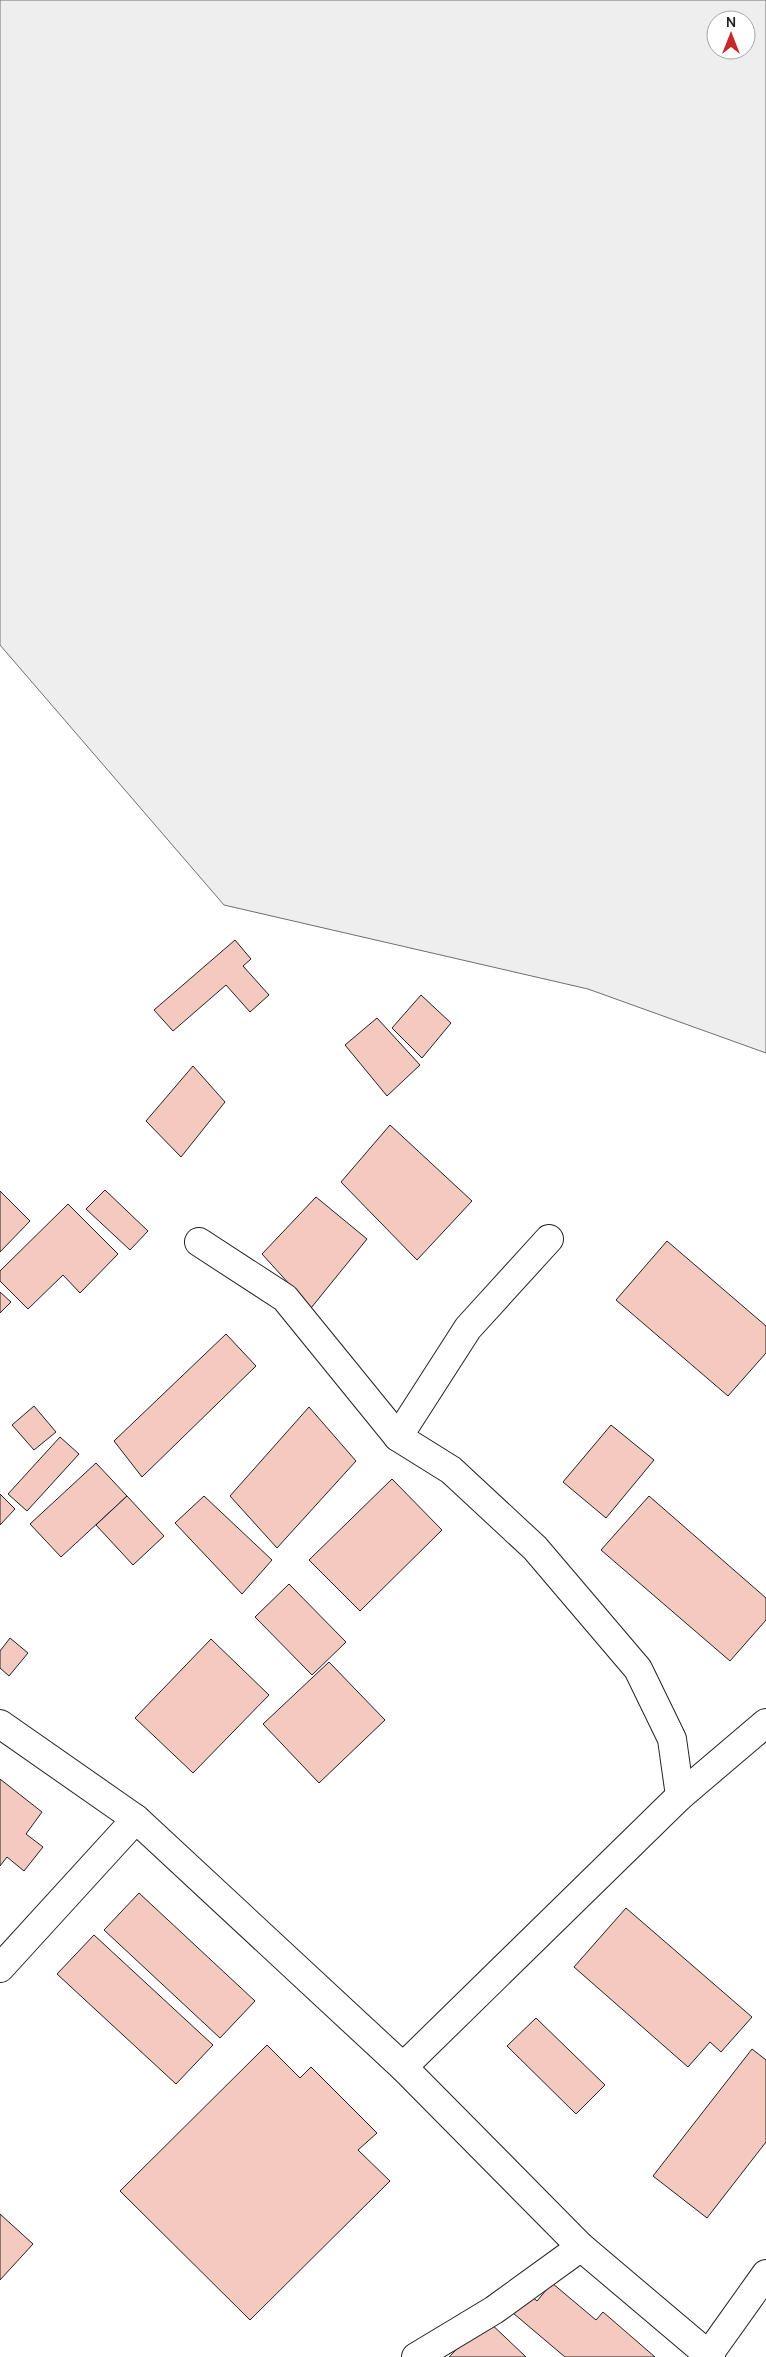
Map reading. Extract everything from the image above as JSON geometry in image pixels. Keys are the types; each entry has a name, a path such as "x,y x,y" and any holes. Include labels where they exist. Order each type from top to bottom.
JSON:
{"street":[{"path":"398,1437 468,1328 549,1239"},
{"path":"199,1242 285,1298 398,1437 451,1470 536,1548 638,1669 672,1739 680,1796"},
{"path":"403,2066 680,1796 766,1723"},
{"path":"0,1724 136,1819 403,2066 581,2248 710,2356 766,2274"},
{"path":"0,1968 136,1819"},
{"path":"416,2357 494,2310 581,2248"}],"shaded area":[{"path":"0,0 766,0 766,1053 588,989 224,905 0,645"}],"building":[{"path":"235,940 251,959 243,966 269,995 250,1012 226,985 173,1031 154,1010"},
{"path":"421,995 451,1023 422,1058 392,1028"},
{"path":"377,1018 420,1065 387,1096 345,1045"},
{"path":"193,1066 225,1102 181,1157 146,1121"},
{"path":"390,1125 472,1201 417,1260 341,1182"},
{"path":"105,1190 148,1231 130,1250 86,1209"},
{"path":"0,1191 30,1221 0,1252"},
{"path":"316,1197 367,1239 311,1308 262,1254"},
{"path":"68,1204 118,1254 80,1293 63,1275 28,1309 0,1281 0,1271"},
{"path":"667,1241 766,1326 766,1353 728,1396 616,1300"},
{"path":"0,1292 11,1302 0,1313"},
{"path":"226,1334 256,1366 142,1477 114,1441"},
{"path":"34,1406 56,1432 34,1450 12,1425"},
{"path":"309,1407 356,1461 277,1548 230,1496"},
{"path":"611,1425 654,1460 606,1518 563,1482"},
{"path":"60,1437 79,1454 27,1511 8,1494"},
{"path":"96,1463 127,1496 61,1557 30,1524"},
{"path":"392,1479 442,1530 360,1611 309,1560"},
{"path":"0,1494 15,1509 0,1525"},
{"path":"127,1496 164,1536 133,1565 96,1525"},
{"path":"204,1496 272,1560 242,1594 175,1523"},
{"path":"649,1496 766,1598 766,1620 730,1661 601,1550"},
{"path":"289,1584 346,1642 312,1675 255,1617"},
{"path":"10,1638 28,1653 9,1676 0,1668 0,1651"},
{"path":"211,1639 269,1695 193,1773 135,1718"},
{"path":"329,1662 385,1720 319,1783 263,1724"},
{"path":"0,1779 42,1812 26,1834 43,1847 24,1871 7,1857 0,1866"},
{"path":"139,1893 255,2001 220,2038 104,1930"},
{"path":"626,1908 752,2017 721,2052 710,2042 688,2067 574,1967"},
{"path":"94,1935 213,2045 176,2084 57,1974"},
{"path":"536,2018 605,2085 576,2114 507,2046"},
{"path":"267,2045 300,2078 311,2067 377,2133 358,2150 390,2181 250,2320 120,2191"},
{"path":"752,2049 766,2060 766,2142 707,2218 653,2176"},
{"path":"0,2214 33,2244 0,2280"},
{"path":"552,2283 596,2320 603,2312 655,2357 565,2357 513,2313 530,2295 537,2301"},
{"path":"486,2319 526,2357 449,2357"}]}
